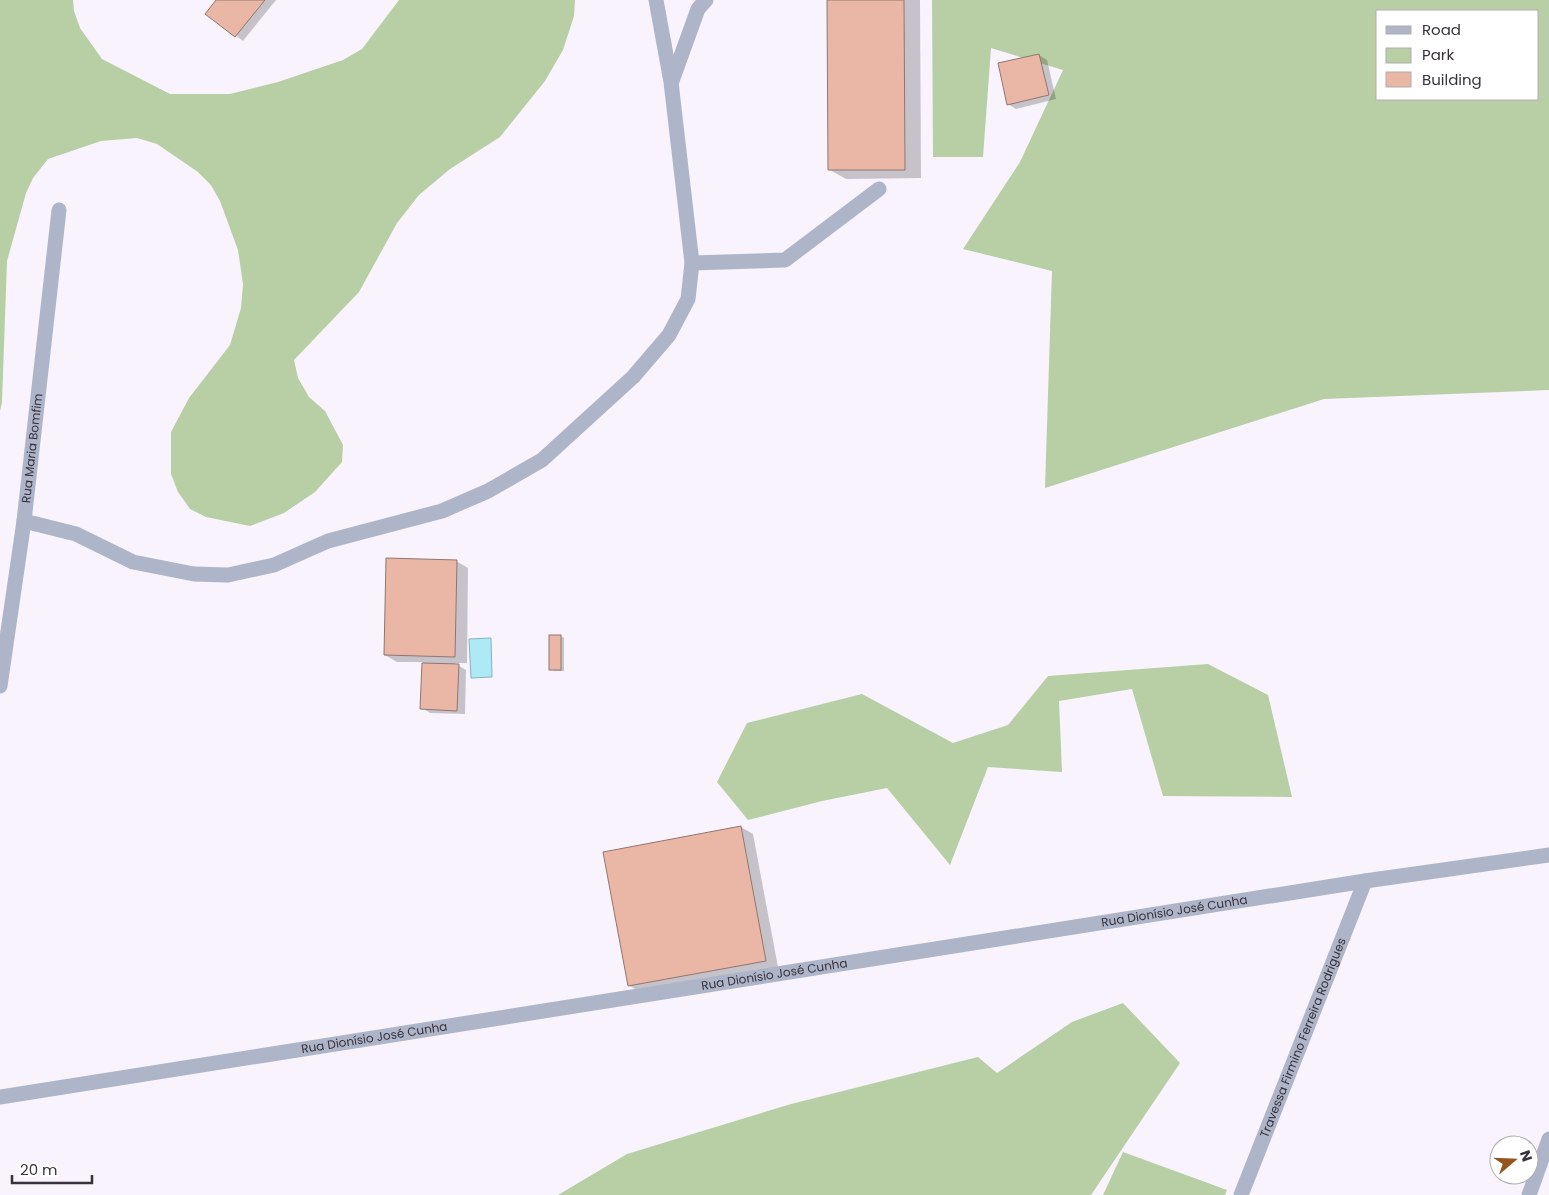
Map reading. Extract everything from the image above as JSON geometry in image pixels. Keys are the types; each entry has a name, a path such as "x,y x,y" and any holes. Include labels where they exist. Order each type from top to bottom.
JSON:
{"street":[{"path":"24,520 76,534 133,562 194,574 228,575 274,565 328,541 442,511 488,492 542,460 633,377 669,335 688,299 692,263 671,82 656,0"},
{"path":"671,82 698,9 706,0"},
{"path":"692,263 785,260 879,189"},
{"name":"Rua Maria Bomfim","path":"0,686 24,520 59,210"},
{"name":"Rua Dionísio José Cunha","path":"0,1097 1365,881 1549,855"},
{"name":"Travessa Firmino Ferreira Rodrigues","path":"1241,1195 1365,881"},
{"path":"1529,1195 1549,1139"}],"green space":[{"path":"0,0 73,0 74,11 80,28 102,59 170,94 230,94 278,82 343,60 362,49 399,0 575,0 574,16 563,50 545,81 500,137 450,169 419,195 397,223 359,292 294,360 298,378 309,397 325,411 343,445 342,462 315,492 284,513 250,526 206,517 190,509 178,492 171,474 171,432 189,398 230,345 241,308 243,284 238,250 220,201 211,185 198,172 157,144 137,138 101,141 48,159 33,178 26,193 7,261 2,402 0,411"},
{"path":"932,0 1549,0 1549,390 1324,399 1045,488 1052,271 963,249 1020,162 1063,70 991,48 983,157 933,157"},
{"path":"1208,664 1268,695 1292,797 1163,796 1132,689 1059,701 1062,772 988,767 950,865 887,788 822,801 748,820 717,782 747,723 862,694 953,743 1008,725 1048,676"},
{"path":"1123,1003 1180,1063 1091,1195 558,1195 627,1154 791,1104 978,1057 997,1073 1072,1022"},
{"path":"1123,1152 1227,1190 1225,1195 1103,1195"}],"water":[{"path":"491,638 492,677 471,678 469,639"}],"building":[{"path":"216,0 265,0 235,37 205,14"},
{"path":"827,0 904,0 905,170 828,170"},
{"path":"1039,54 1049,95 1007,105 998,63"},
{"path":"386,558 457,560 455,657 384,655"},
{"path":"549,635 561,635 561,670 549,670"},
{"path":"422,663 459,664 457,711 420,709"},
{"path":"741,826 766,961 628,986 603,852"}]}
